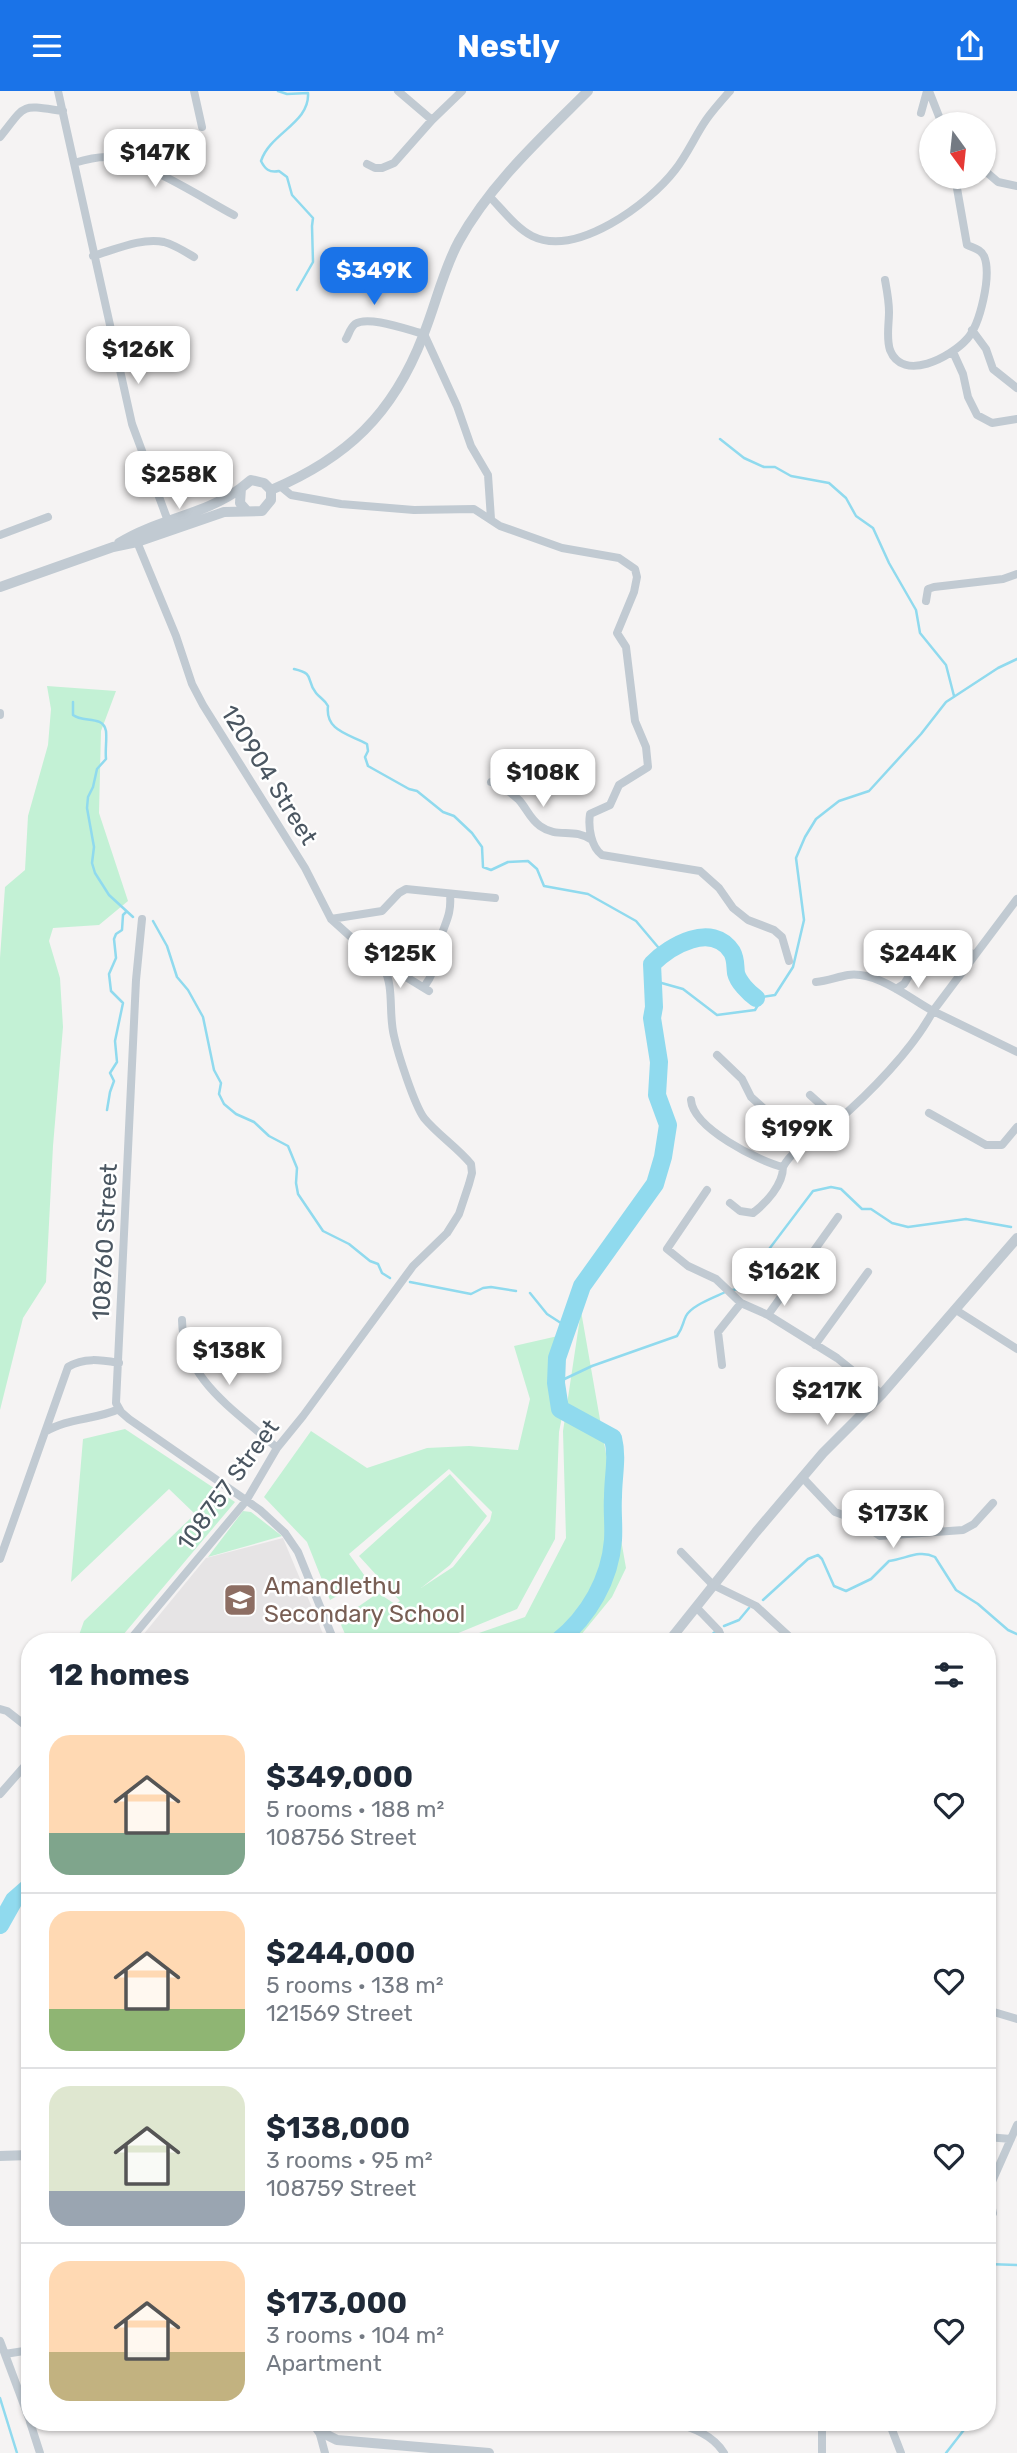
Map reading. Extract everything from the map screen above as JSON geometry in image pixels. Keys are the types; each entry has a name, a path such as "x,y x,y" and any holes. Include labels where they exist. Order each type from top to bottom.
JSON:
{"street":[{"path":"58,91 135,437 168,521"},
{"path":"194,91 202,127"},
{"path":"398,91 432,120"},
{"path":"367,164 382,168 394,163 462,91"},
{"path":"0,587 136,538 224,512 257,513 266,509 275,488 322,466 362,433 378,416 402,381 424,334 458,243 489,196 588,91"},
{"path":"489,196 521,228 540,239 574,240 592,234 631,208 675,170 708,117 730,91"},
{"path":"921,112 928,91"},
{"path":"928,91 937,112"},
{"path":"0,137 18,111 28,106 63,111"},
{"path":"74,163 107,157 135,165 234,215"},
{"path":"996,180 1017,186"},
{"path":"886,280 888,342 896,360 901,364 909,366 940,359 953,352 969,337 983,302 986,270 984,255 978,249 967,246 957,189"},
{"path":"93,256 159,241 173,245 194,257"},
{"path":"346,339 356,323 367,320 424,334"},
{"path":"972,330 986,349 993,369 1017,388"},
{"path":"424,334 457,406 471,446 488,475 491,519"},
{"path":"953,352 977,415 992,423 1017,419"},
{"path":"136,538 168,521 221,501 247,482 256,480 298,497 341,505 414,510 466,508 481,512 500,526 562,548 624,560 635,569 637,577 634,592 617,633 626,647 635,721 646,747 648,767 621,783 610,805 590,814 592,841 602,856 700,871 719,888 733,908 748,920 782,936 789,961"},
{"path":"240,488 239,498 247,511"},
{"path":"0,535 48,517"},
{"name":"120904 Street","path":"136,538 176,636 192,684 305,868 331,919 383,966 426,989 436,966 439,944 450,916 450,895"},
{"path":"926,601 928,589 933,587 1003,579 1017,574"},
{"path":"491,782 519,800 526,813 542,828 555,833 582,833 592,841"},
{"path":"331,919 382,911 406,889 495,898"},
{"path":"730,1203 740,1211 753,1213 764,1205 778,1184 788,1157 838,1120 923,1031 933,1011 1017,899"},
{"name":"108760 Street","path":"119,1409 116,1403 135,1009 142,919"},
{"path":"924,958 937,943 948,941 975,955"},
{"name":"108757 Street","path":"137,1633 246,1501 277,1448 413,1266 447,1233 469,1184 471,1164 434,1129 415,1103 394,1038 391,990 383,966"},
{"path":"896,989 906,981 915,967"},
{"path":"816,982 850,975 878,980 933,1011 1016,1049"},
{"path":"717,1055 743,1079 751,1097 798,1139 814,1140"},
{"path":"810,1095 838,1120"},
{"path":"691,1100 691,1109 699,1120 750,1155 783,1167"},
{"path":"929,1113 991,1145 1002,1145 1017,1127"},
{"path":"707,1189 667,1249 688,1266 716,1279 741,1303 768,1315 846,1364 882,1394"},
{"path":"768,1315 838,1217"},
{"path":"675,1633 823,1453 882,1394 1017,1238"},
{"path":"815,1345 868,1272"},
{"path":"722,1364 718,1332 741,1303"},
{"path":"956,1310 1017,1349"},
{"path":"182,1320 185,1347 191,1362 216,1395 277,1448"},
{"path":"0,1559 68,1367 79,1361 95,1359 119,1363"},
{"path":"45,1432 60,1424 97,1417 119,1409 129,1419 276,1524 291,1540 331,1633"},
{"path":"803,1478 835,1512 857,1520 880,1536 963,1529 974,1524 993,1503"},
{"path":"681,1552 713,1585 756,1606 785,1633"},
{"path":"696,1607 720,1633"},
{"path":"0,1709 21,1722"},
{"path":"0,1794 21,1770"},
{"path":"996,2013 1017,2019"},
{"path":"996,2178 1017,2125"},
{"path":"996,2138 1011,2139"},
{"path":"0,2156 21,2155"},
{"path":"0,2341 21,2397"},
{"path":"5,2354 21,2351"},
{"path":"33,2431 40,2453"},
{"path":"317,2431 325,2453"},
{"path":"322,2431 337,2440 489,2453"},
{"path":"697,2431 720,2446 724,2453"},
{"path":"822,2431 822,2453"},
{"path":"892,2431 901,2453"}],"shaded area":[{"name":"Amandlethu Secondary School","path":"283,1538 323,1633 145,1633 206,1558"}],"green space":[{"path":"47,686 116,691 101,731 99,813 128,901 99,925 53,928 49,941 60,978 63,1027 46,1282 23,1318 0,1410 0,958 5,887 25,870 28,816 48,745 51,709"},
{"path":"581,1311 626,1568 612,1597 583,1633 479,1633 525,1617 566,1538 563,1431"},
{"path":"558,1336 552,1390 557,1410 562,1417 559,1432 555,1539 517,1609 458,1633 345,1633 339,1620 378,1593 395,1604 400,1601 359,1556 450,1474 487,1516 450,1565 421,1588 453,1567 490,1521 492,1512 449,1469 349,1554 367,1579 330,1600 307,1542 264,1497 311,1431 367,1468 427,1448 469,1446 518,1450 530,1399 514,1346"},
{"path":"125,1429 235,1502 125,1633 80,1633 84,1621 195,1514 169,1489 71,1582 83,1439"},
{"path":"243,1511 251,1512 282,1536 208,1557"}],"waterway":[{"path":"278,91 287,94 308,93 303,112 272,143 261,161 268,170 279,171 287,177 292,195 313,218 313,262 297,290"},
{"path":"720,439 744,458 764,467 775,467 791,476 829,483 846,498 856,516 873,528 916,610 920,633 946,665 954,696"},
{"path":"653,988 658,982 683,989 717,1015 755,1010 758,1005 756,998 775,995 793,967 804,920 796,858 816,819 839,801 869,791 946,702 998,668 1017,659"},
{"path":"294,669 308,675 316,693 328,706 330,721 334,726 367,744 365,757 368,766 417,791 443,812 454,816 472,833 482,847 483,867 491,870 508,862 528,861 537,869 544,886 588,894 636,921 663,953"},
{"path":"73,702 73,715 97,721 106,731 106,759 97,769 88,797 87,808 94,847 92,863 109,895 133,917"},
{"path":"107,1110 114,1081 110,1073 117,1062 115,1041 123,1003 111,991 109,974 116,958 114,939 122,930 123,915 126,912"},
{"path":"153,921 167,946 177,977 188,990 203,1017 214,1070 221,1083 219,1094 224,1104 288,1146 297,1168 298,1194 323,1231 349,1244 378,1264 382,1273 390,1278"},
{"path":"567,1633 596,1596 608,1569 613,1534 615,1460 613,1438 560,1409 556,1383 557,1358 582,1286 655,1184 663,1157 668,1125 657,1095 659,1062 652,1018 652,964 680,944 703,937 714,938 724,943 732,952 739,980 756,998"},
{"path":"732,1290 739,1289 813,1191 831,1187 841,1189 862,1209 871,1209 892,1223 908,1227 966,1219 1011,1227"},
{"path":"410,1282 471,1294 491,1287 516,1291"},
{"path":"556,1383 592,1366 677,1336 689,1312 725,1292"},
{"path":"530,1293 547,1314 567,1327"},
{"path":"763,1600 808,1559 818,1555 834,1586 846,1591 871,1579 889,1561 923,1554 935,1557 956,1590 1017,1634"},
{"path":"724,1626 739,1620 749,1608"},
{"path":"0,1925 14,1900 21,1894"},
{"path":"996,2264 1017,2265"},
{"path":"0,2398 17,2453"},
{"path":"946,2453 963,2431"}],"place":[{"name":"Amandlethu Secondary School","path":"240,1600"}]}
